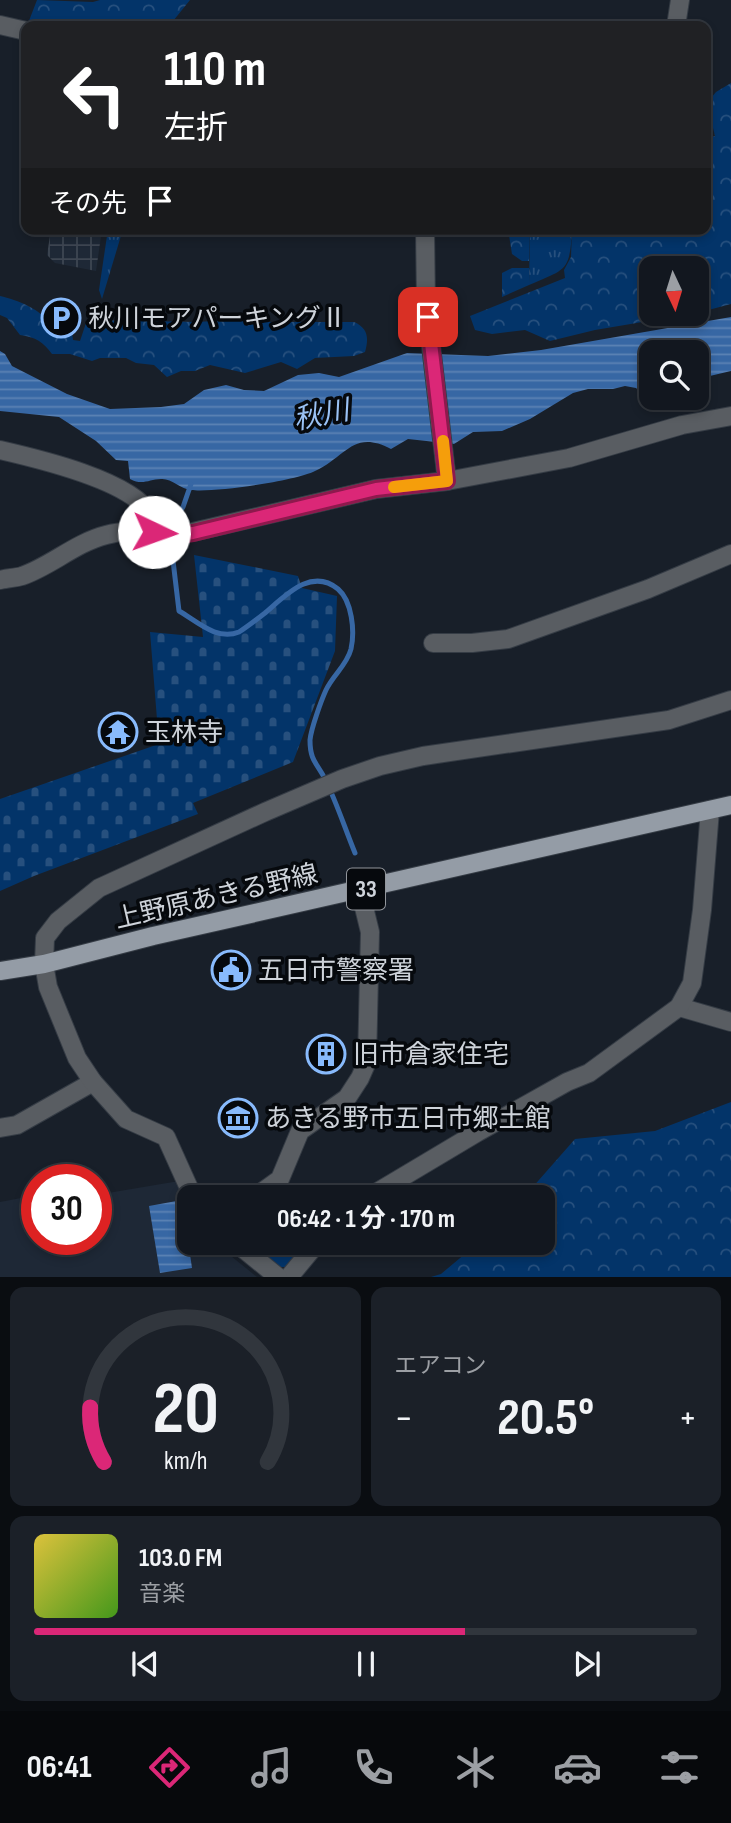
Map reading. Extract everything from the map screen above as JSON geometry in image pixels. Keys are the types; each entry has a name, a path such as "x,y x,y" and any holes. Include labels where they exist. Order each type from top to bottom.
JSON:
{"main road":[{"name":"上野原あきる野線","path":"0,971 44,964 152,936 731,805"}],"street":[{"path":"677,21 680,0"},
{"path":"0,25 21,31"},
{"path":"425,235 426,304 447,475"},
{"path":"0,580 23,576 89,540 110,533 178,535 363,491 447,475 569,458 682,425 731,416"},
{"path":"0,450 44,459 122,491 140,503 151,515 155,533"},
{"path":"433,643 508,639 648,589 731,554"},
{"path":"188,1185 166,1137 126,1119 93,1082 77,1058 48,987 44,964 45,939 58,921 99,888 317,789 380,766 423,756 669,720 731,699"},
{"path":"389,1185 567,1082 589,1073 679,1007 692,983 702,910 710,810"},
{"path":"272,1185 280,1179 300,1131 347,1098 367,1062 370,932 360,891"},
{"path":"679,1007 731,1022"},
{"path":"0,1128 17,1125 93,1082"},
{"path":"252,1255 278,1277"},
{"path":"289,1277 307,1255"}],"shaded area":[{"path":"50,235 101,235 96,271 55,263 47,255"},
{"path":"179,1181 177,1255 230,1255 257,1277 0,1277 0,1202 21,1198 21,1255 112,1255 112,1192"}],"green space":[{"path":"37,0 190,0 173,21 29,21"},
{"path":"731,83 731,304 709,310 709,256 639,256 639,323 550,341 525,330 492,334 475,330 470,316 565,278 564,270 571,257 572,235 711,235 711,137 715,136 711,120 711,98"},
{"path":"107,235 121,235 102,299 99,290"},
{"path":"509,235 530,235 529,261 522,261 512,254"},
{"path":"530,235 572,235 570,254 564,267 529,285"},
{"path":"512,268 529,268 529,285 502,297 502,273"},
{"path":"0,296 28,306 42,315 51,326 66,329 72,333 73,340 80,341 87,320 197,322 245,319 246,322 354,322 365,330 367,342 365,352 354,356 315,358 297,369 281,362 245,373 210,365 167,377 154,365 136,363 126,358 100,358 92,361 70,354 52,354 39,341 20,335 7,318 0,315"},
{"path":"194,555 298,576 302,588 337,596 335,651 293,762 193,803 198,814 0,891 0,799 159,744 150,632 203,637"},
{"path":"731,1102 731,1277 431,1277 441,1274 464,1255 555,1255 555,1185 535,1185 575,1139 655,1131"},
{"path":"261,1255 299,1255 288,1267 277,1267"}],"water":[{"name":"秋川","path":"731,317 731,371 709,376 709,340 639,340 639,390 625,386 573,393 530,419 502,431 473,432 454,444 408,439 391,449 367,442 358,443 326,465 305,475 235,488 191,490 165,479 135,481 130,479 128,461 116,460 96,441 59,417 0,411 0,351 12,366 67,394 110,409 161,407 184,404 204,390 226,385 244,390 264,391 298,375 319,373 339,377 407,353 488,356 541,350 679,326 709,326 709,321"},
{"path":"177,1201 177,1255 190,1255 192,1268 160,1273 149,1206"}],"waterway":[{"path":"191,484 183,507 169,527 179,611 208,629 231,634 239,632 290,592 308,582 328,583 338,589 347,601 353,634 351,649 326,690 312,729 310,747 355,853"}],"slow traffic":[{"path":"394,487 447,481 443,441"}],"place":[{"name":"秋川モアパーキングⅡ","path":"61,318"},
{"name":"玉林寺","path":"118,732"},
{"name":"五日市警察署","path":"231,970"},
{"name":"旧市倉家住宅","path":"326,1054"},
{"name":"あきる野市五日市郷土館","path":"238,1118"}],"route":[{"path":"154,532 178,535 193,533 327,499 376,489 447,481 428,317"}]}
